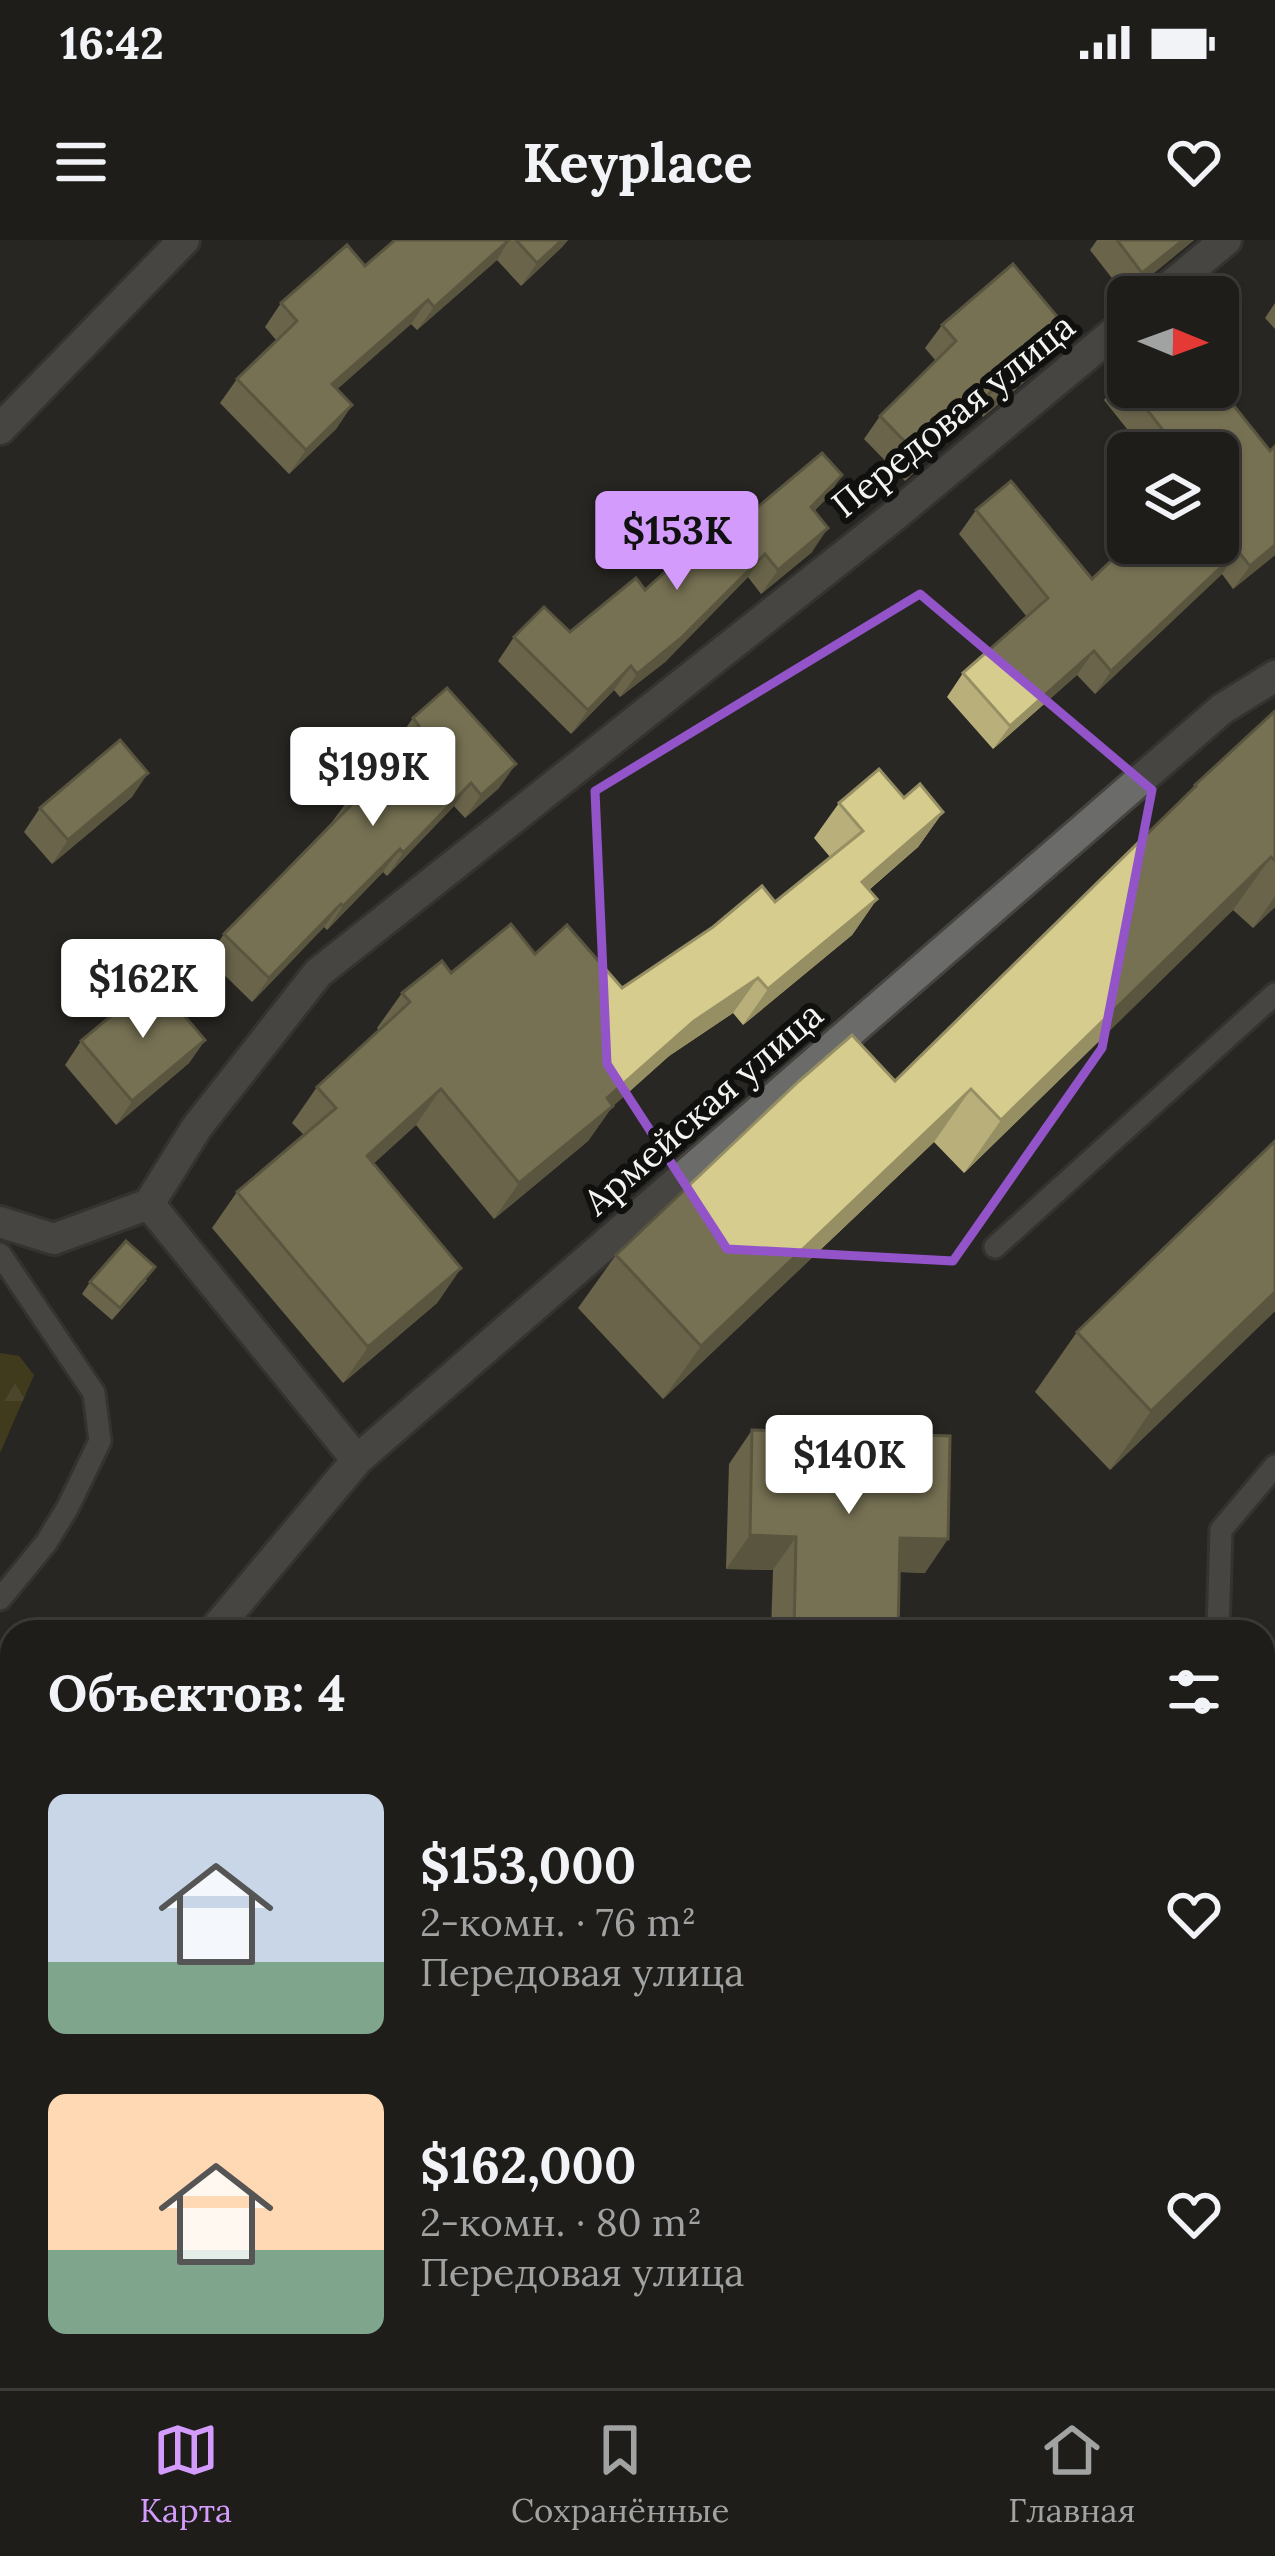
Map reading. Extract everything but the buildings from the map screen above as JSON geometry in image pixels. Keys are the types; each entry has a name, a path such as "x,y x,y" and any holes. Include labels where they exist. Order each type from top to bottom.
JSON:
{"street":[{"path":"0,429 184,240"},
{"path":"1182,276 1226,240"},
{"name":"Передовая улица","path":"149,1204 197,1127 319,973 894,516 1107,338"},
{"name":"Армейская улица","path":"223,1620 357,1460 1222,709 1275,676"},
{"path":"0,1222 54,1239 149,1204 357,1460"}],"lane":[{"path":"995,1246 1275,994"},
{"path":"0,1254 94,1393 100,1441 46,1543 0,1599"},
{"path":"1217,1620 1220,1529 1275,1466"}],"highlighted area":[{"path":"920,594 1152,790 1102,1048 953,1261 727,1249 607,1064 595,791"}],"green space":[{"path":"0,1353 19,1356 34,1375 0,1453"}]}
